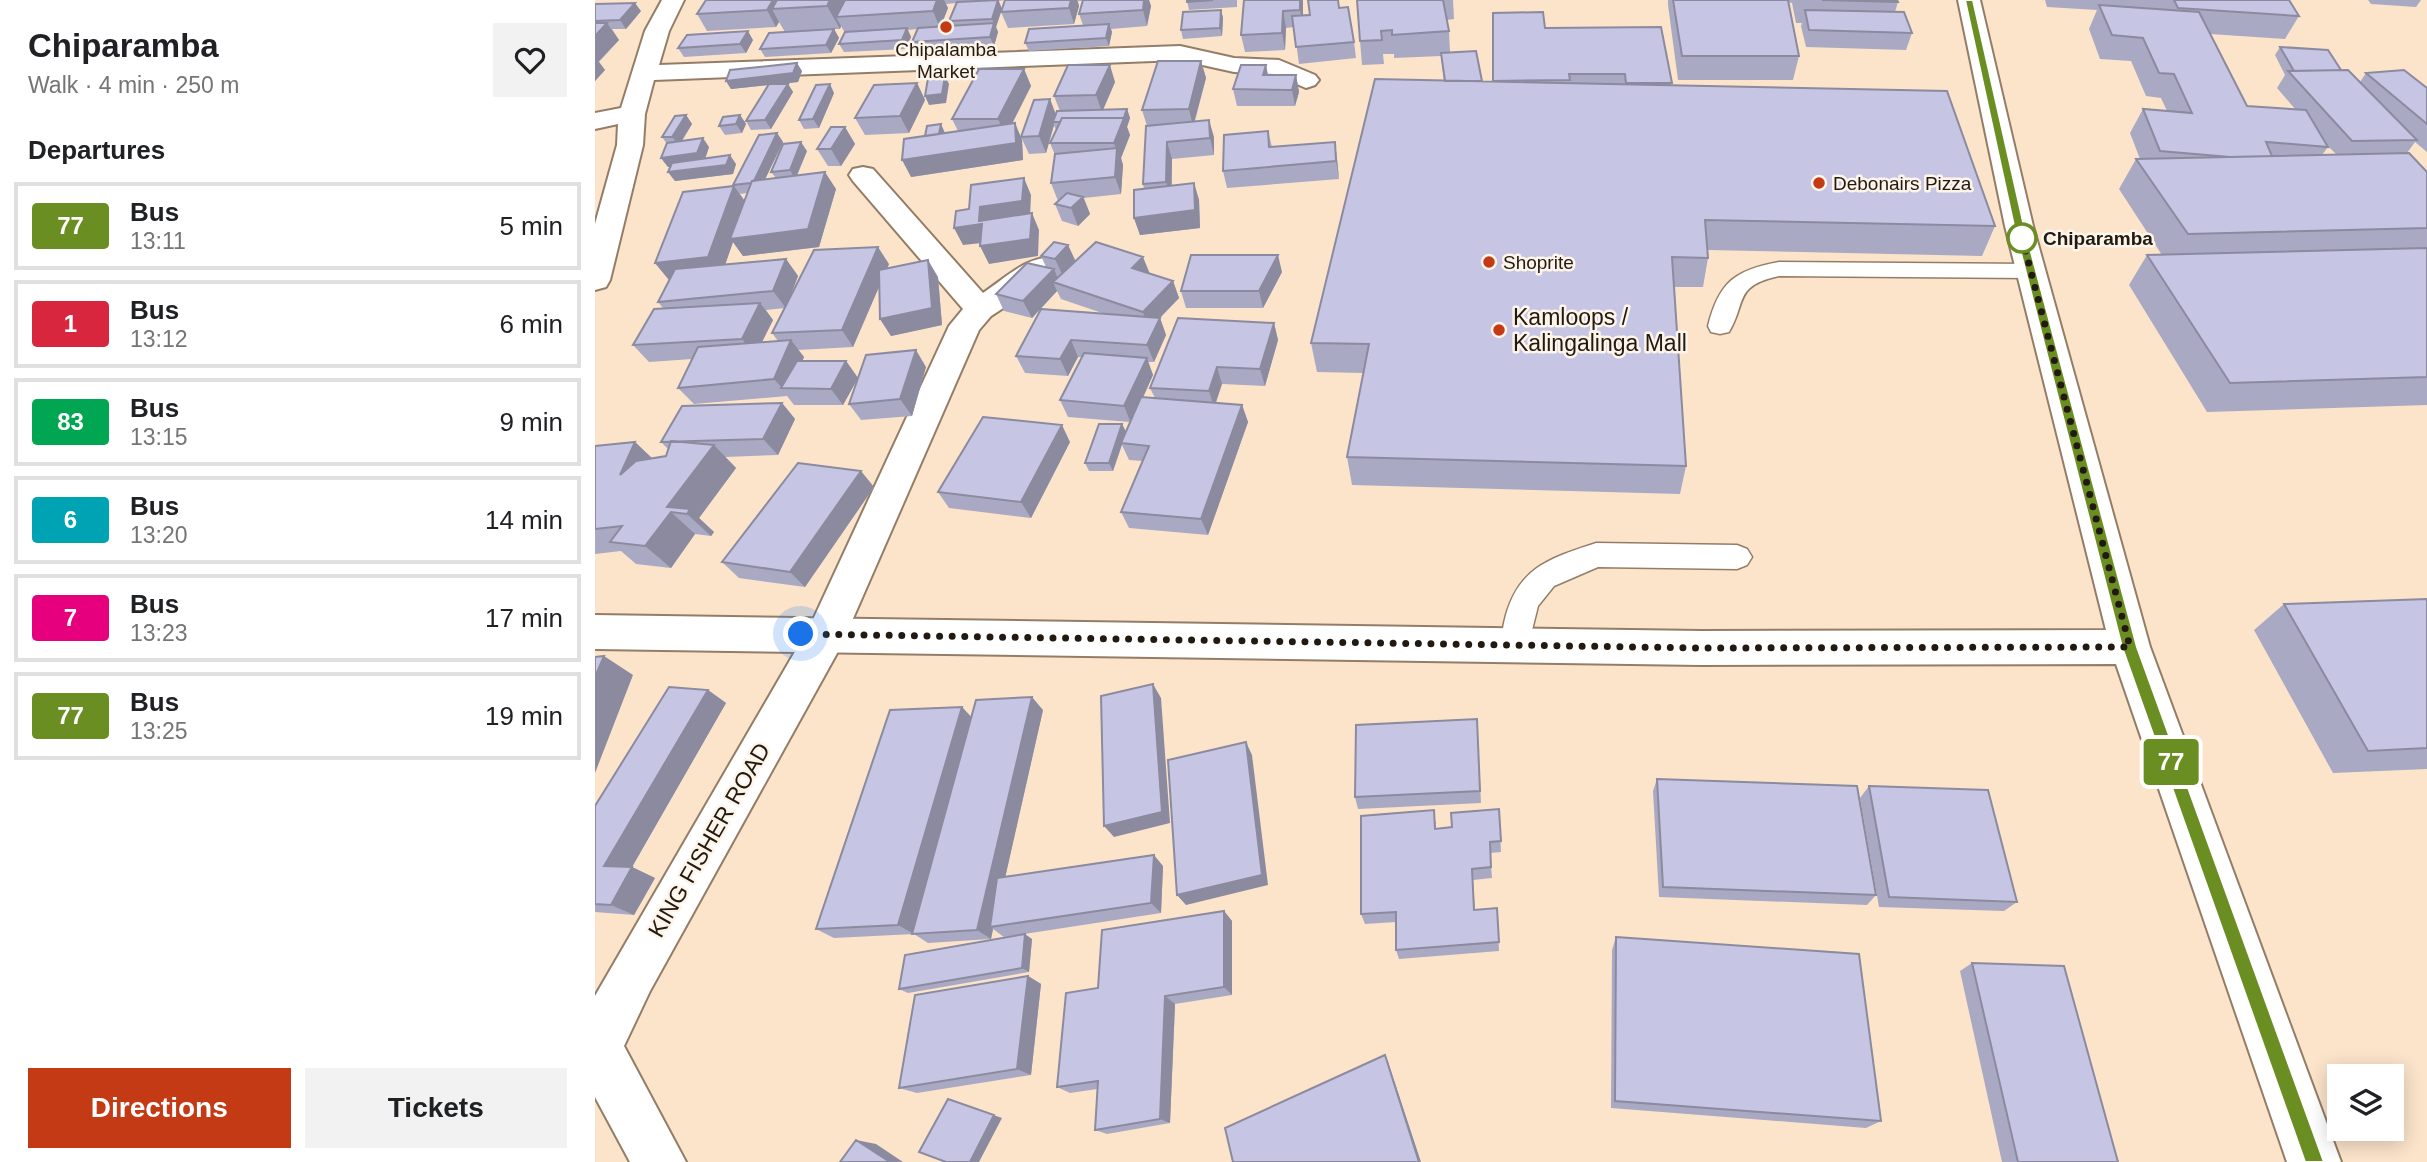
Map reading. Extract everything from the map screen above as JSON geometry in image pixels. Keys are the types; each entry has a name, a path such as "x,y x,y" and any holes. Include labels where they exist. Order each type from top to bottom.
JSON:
{"street":[{"path":"595,280 630,145 632,114 657,31 673,0"},
{"path":"1969,0 2031,271 2130,647 2314,1162"},
{"path":"644,73 1180,53 1234,65 1279,67 1306,80"},
{"path":"595,121 632,114"},
{"path":"863,175 980,309 1046,265"},
{"name":"KING FISHER ROAD","path":"596,1048 633,974 827,634 965,326 980,309"},
{"path":"595,632 1701,648 2130,647"},
{"path":"596,1048 659,1162"}],"lane":[{"path":"1720,326 1725,301 1735,286 1757,272 1779,268 2031,271"},
{"path":"1515,645 1524,602 1544,578 1596,555 1737,557"}],"building":[{"path":"706,0 773,0 767,10 697,14"},
{"path":"777,0 830,0 827,6 772,9"},
{"path":"845,0 937,0 933,11 836,17"},
{"path":"998,0 992,19 949,21 957,2"},
{"path":"1005,0 1071,0 1069,8 1001,12"},
{"path":"1083,0 1144,0 1143,10 1079,14"},
{"path":"1244,0 1300,0 1300,10 1283,11 1282,33 1241,35"},
{"path":"1308,0 1338,0 1339,8 1348,7 1354,42 1296,47 1292,16 1310,15"},
{"path":"1357,0 1443,0 1449,31 1392,35 1392,30 1381,31 1382,40 1360,41"},
{"path":"1673,0 1788,0 1799,56 1682,56"},
{"path":"1822,0 1897,0 1898,2"},
{"path":"2174,0 2289,0 2299,16 2178,8"},
{"path":"635,3 620,20 595,21 595,4"},
{"path":"2099,5 2199,12 2247,106 2306,110 2328,147 2266,142 2272,156 2230,157 2160,151 2143,109 2192,113 2174,74 2159,73 2143,38 2112,35"},
{"path":"1221,10 1220,28 1181,30 1183,12"},
{"path":"1805,10 1904,12 1912,33 1809,30"},
{"path":"1543,12 1545,28 1661,27 1672,83 1626,83 1625,74 1569,74 1570,80 1493,81 1493,13"},
{"path":"595,23 607,23 595,36"},
{"path":"994,23 990,37 912,42 918,28"},
{"path":"1109,24 1106,38 1025,43 1029,29"},
{"path":"907,28 902,40 839,44 845,32"},
{"path":"834,29 826,45 760,49 769,33"},
{"path":"748,31 740,44 678,48 687,35"},
{"path":"2280,47 2328,50 2341,70 2294,71"},
{"path":"1476,51 1482,81 1445,81 1441,53"},
{"path":"1158,61 1201,61 1189,109 1142,110"},
{"path":"797,63 793,73 726,81 730,70"},
{"path":"1068,65 1110,65 1096,95 1054,96"},
{"path":"1241,65 1266,65 1263,75 1296,75 1292,90 1233,89"},
{"path":"979,69 1024,69 998,119 952,119"},
{"path":"2348,70 2417,140 2352,141 2288,71"},
{"path":"2404,70 2427,88 2427,124 2366,73"},
{"path":"945,76 942,94 925,96 928,78"},
{"name":"Kamloops / Kalingalinga Mall","path":"1375,79 1947,91 1995,226 1705,220 1708,258 1672,257 1686,466 1347,457 1369,344 1311,343"},
{"path":"917,83 900,116 855,118 874,85"},
{"path":"769,84 788,84 765,120 746,121"},
{"path":"830,84 813,119 799,120 816,85"},
{"path":"1050,99 1039,136 1021,137 1034,100"},
{"path":"1127,109 1124,118 1062,118 1060,122 1053,122 1057,111"},
{"path":"686,115 672,137 662,137 675,116"},
{"path":"740,115 736,124 719,126 723,117"},
{"path":"1062,118 1124,118 1114,143 1050,143"},
{"path":"1209,120 1210,138 1167,142 1166,182 1143,184 1146,126"},
{"path":"1015,123 1016,143 902,160 904,139"},
{"path":"941,124 939,134 925,136 927,126"},
{"path":"831,127 845,127 831,149 817,149"},
{"path":"1268,131 1269,147 1335,142 1336,161 1223,171 1224,135"},
{"path":"777,133 754,181 733,185 759,135"},
{"path":"703,138 697,153 661,158 667,143"},
{"path":"801,142 790,170 771,172 783,144"},
{"path":"1117,148 1115,177 1051,183 1055,154"},
{"path":"2409,153 2427,172 2427,228 2188,234 2136,159"},
{"path":"730,155 726,165 668,172 672,163"},
{"path":"825,172 808,229 730,239 752,181"},
{"path":"1024,178 1022,201 980,207 979,221 1032,213 1030,239 980,246 982,224 954,228 956,211 969,209 971,185"},
{"path":"1194,183 1195,210 1134,218 1134,190"},
{"path":"734,186 708,257 655,263 683,192"},
{"path":"1067,193 1083,197 1071,208 1055,204"},
{"path":"1054,242 1068,245 1055,259 1041,256"},
{"path":"1096,242 1143,257 1132,268 1173,281 1143,312 1053,282"},
{"path":"878,247 842,330 772,333 814,250"},
{"path":"2427,248 2427,377 2230,383 2147,255"},
{"path":"1191,255 1278,255 1259,291 1181,291"},
{"path":"786,259 773,291 658,302 675,269"},
{"path":"928,260 932,308 880,319 879,270"},
{"path":"1027,263 1054,269 1023,301 996,294"},
{"path":"760,303 742,339 633,345 654,309"},
{"path":"1041,309 1160,318 1147,345 1071,340 1060,359 1016,356"},
{"path":"1178,318 1274,323 1260,369 1217,367 1209,391 1150,388"},
{"path":"791,340 774,379 678,388 698,347"},
{"path":"916,350 900,399 849,404 866,355"},
{"path":"1084,353 1147,358 1124,406 1060,400"},
{"path":"797,361 846,361 831,389 781,388"},
{"path":"1141,397 1242,405 1201,519 1121,512 1149,446 1121,443"},
{"path":"782,403 763,439 661,442 682,406"},
{"path":"983,417 1062,425 1021,502 938,492"},
{"path":"1099,424 1122,424 1109,463 1085,463"},
{"path":"671,441 714,445 667,507 690,509 687,514 671,512 645,546 610,542 622,526 595,529 595,446 635,442 620,475 636,461 666,456"},
{"path":"798,463 861,471 790,572 722,562"},
{"path":"2427,599 2427,748 2368,751 2284,604"},
{"path":"604,656 595,677 595,657"},
{"path":"1153,684 1162,812 1104,826 1101,696"},
{"path":"669,687 708,690 604,866 632,867 611,905 595,904 595,806"},
{"path":"1032,697 977,930 912,934 976,700"},
{"path":"962,707 898,925 816,929 890,710"},
{"path":"1477,719 1480,791 1355,797 1356,725"},
{"path":"1246,742 1262,875 1177,895 1168,760"},
{"path":"1657,779 1857,786 1876,895 1663,887"},
{"path":"1869,786 1988,790 2017,902 1889,897"},
{"path":"1499,809 1501,841 1490,842 1491,867 1472,869 1474,910 1497,908 1499,942 1396,950 1396,912 1361,914 1361,816 1434,810 1435,829 1452,827 1451,813"},
{"path":"1154,855 1151,903 990,927 997,878"},
{"path":"1224,911 1224,987 1165,996 1160,1119 1095,1130 1098,1081 1057,1087 1066,993 1098,988 1102,930"},
{"path":"1025,934 1022,968 899,989 905,955"},
{"path":"1616,937 1859,954 1881,1121 1615,1101"},
{"path":"1972,963 2064,966 2118,1162 2018,1162"},
{"path":"1028,976 1017,1069 899,1088 915,995"},
{"path":"1385,1055 1419,1162 1233,1162 1225,1128"},
{"path":"948,1099 994,1115 970,1162 946,1162 919,1152"},
{"path":"856,1140 890,1162 840,1162"}],"bus line":[{"name":"77","path":"1969,0 2019,226 2130,647 2314,1162"}],"place":[{"name":"Chipalamba Market","path":"946,27"},
{"name":"Debonairs Pizza","path":"1819,183"},
{"name":"Chiparamba","path":"2022,238"},
{"name":"Shoprite","path":"1489,262"},
{"name":"Kamloops / Kalingalinga Mall","path":"1499,330"}],"route":[{"path":"801,634 1701,648 2130,647 2022,238"}]}
